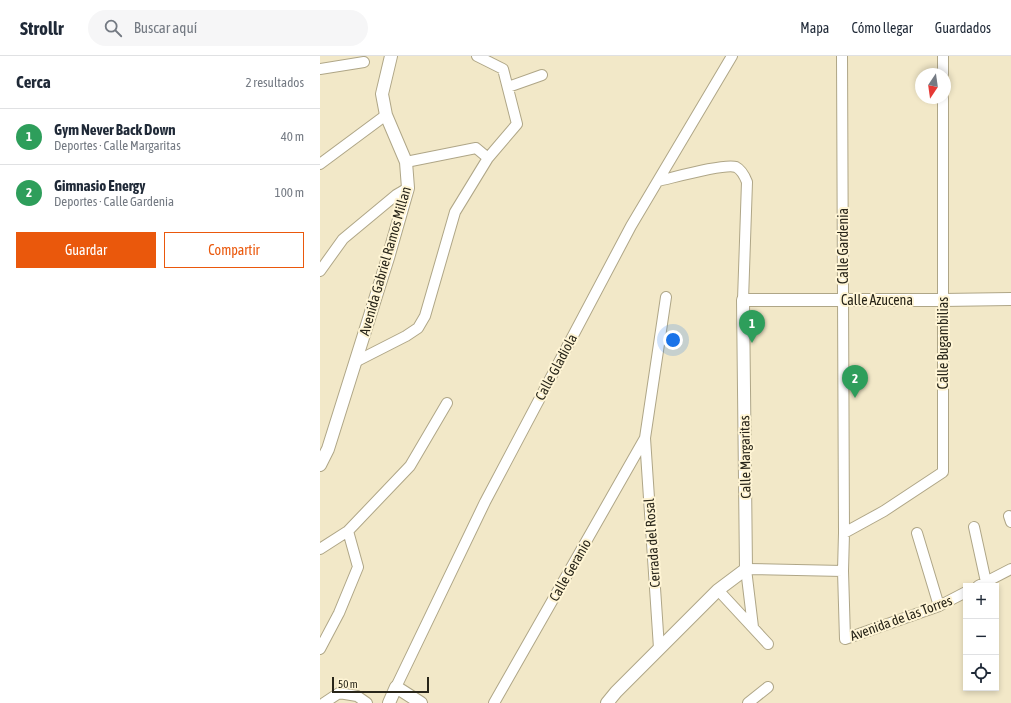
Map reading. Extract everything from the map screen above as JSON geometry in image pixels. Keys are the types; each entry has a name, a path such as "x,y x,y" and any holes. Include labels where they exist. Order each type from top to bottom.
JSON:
{"street":[{"name":"Avenida Gabriel Ramos Millan","path":"320,465 328,449 408,188 406,162 386,115 382,94 391,56"},
{"path":"355,362 406,336 418,328 424,316 455,212 488,158 517,124 503,69 477,56"},
{"name":"Calle Gladiola","path":"396,687 485,502 631,226 732,56"},
{"name":"Calle Gardenia","path":"842,56 844,533"},
{"path":"944,56 944,68"},
{"path":"320,69 364,62"},
{"path":"508,87 542,75"},
{"name":"Calle Bugambilias","path":"844,533 884,511 943,472 943,104"},
{"path":"320,164 386,115"},
{"path":"406,162 476,148 488,158"},
{"name":"Calle Margaritas","path":"658,181 725,166 737,167 744,175 747,182 743,300 746,569"},
{"path":"320,271 343,239 396,195 408,188"},
{"path":"645,438 666,297"},
{"name":"Calle Azucena","path":"743,300 943,300 1011,298"},
{"path":"320,549 348,531 410,466 446,403"},
{"name":"Cerrada del Rosal","path":"645,438 660,648"},
{"name":"Calle Geranio","path":"494,703 645,438"},
{"path":"974,527 982,583"},
{"path":"320,649 339,613 358,567 348,531"},
{"name":"Avenida de las Torres","path":"844,533 843,571 845,639 939,606 963,594"},
{"path":"917,533 939,606"},
{"path":"746,569 753,627"},
{"path":"607,703 616,692 718,590 746,569 843,571"},
{"path":"984,583 1011,569"},
{"path":"718,590 768,644"},
{"path":"389,703 396,687 421,703"},
{"path":"748,703 768,687"},
{"path":"323,700 339,693 357,696 367,703"}],"place":[{"name":"Gym Never Back Down","path":"752,343"},
{"name":"Gimnasio Energy","path":"855,398"}]}
